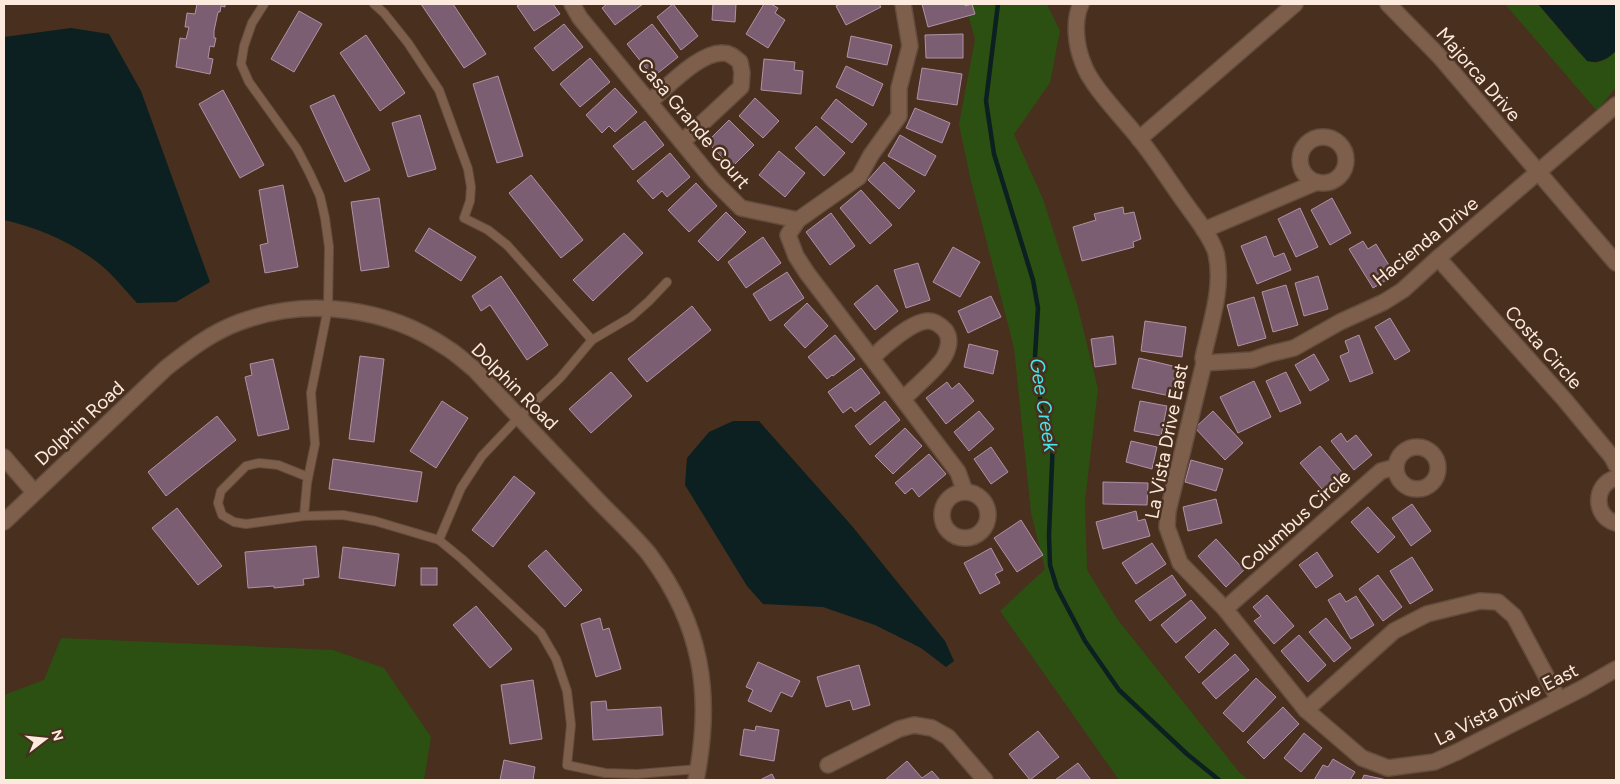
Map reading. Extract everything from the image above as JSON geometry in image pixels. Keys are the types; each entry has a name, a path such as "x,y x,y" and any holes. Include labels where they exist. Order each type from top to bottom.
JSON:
{"street":[{"name":"Casa Grande Court","path":"572,4 580,18 714,181 740,208 798,220"},
{"path":"903,4 910,46 899,88 899,116 871,154 860,177 798,220 788,236 796,256 958,472 965,492"},
{"name":"La Vista Drive East","path":"1081,4 1078,9 1077,40 1083,64 1091,80 1139,139 1204,230 1216,252 1219,289 1203,358 1204,363 1168,511 1167,528 1180,563 1225,609 1306,710 1362,758 1388,768 1434,762 1457,752 1616,669"},
{"path":"1139,139 1295,4"},
{"name":"Majorca Drive","path":"1388,4 1439,56 1539,172"},
{"path":"649,102 697,62 709,56 721,53 728,54 740,62 742,74 741,87 682,142"},
{"name":"Hacienda Drive","path":"1204,363 1252,360 1294,348 1340,322 1384,302 1403,290 1616,105"},
{"path":"1539,172 1616,263"},
{"path":"1204,230 1316,182"},
{"name":"Costa Circle","path":"1438,258 1564,398 1612,457 1616,465"},
{"name":"Dolphin Road","path":"4,522 166,368 212,336 240,322 294,309 328,308 358,311 384,317 414,329 447,348 474,370 648,553 675,592 690,626 699,659 704,692 703,732 697,775"},
{"path":"872,358 889,341 911,327 928,321 939,324 947,332 950,342 945,358 903,399"},
{"path":"4,457 34,492"},
{"name":"Columbus Circle","path":"1225,609 1381,471 1396,467"},
{"path":"1616,478 1605,483 1600,490 1598,499 1599,508 1604,516 1611,522 1616,523"},
{"path":"1306,710 1394,631 1427,614 1480,601 1498,602 1514,616 1558,700"},
{"path":"828,765 899,729 914,725 932,728 948,737 985,780"}],"lane":[{"path":"264,4 252,22 244,46 241,64 249,82 297,148 320,196 329,247 328,308 311,393 315,444 308,477 304,516"},
{"path":"374,4 384,13 408,43 439,90 468,169 471,187 470,201 464,218 488,230 508,245 592,340"},
{"path":"439,540 461,488 482,456 560,378 592,340 631,317 649,302 667,282"},
{"path":"308,477 278,464 259,463 246,466 221,491 218,503 222,515 234,522 246,524 304,516 343,515 367,519 439,540 541,633 556,659 567,691 571,725 567,765 605,772 697,775"}],"green space":[{"path":"965,4 1047,4 1060,31 1050,83 1014,134 1043,199 1077,304 1098,389 1085,501 1087,570 1118,620 1239,772 1248,780 1119,780 1000,611 1045,569 1031,513 1014,348 970,177 959,124 975,39"},
{"path":"1505,4 1538,4 1579,53 1595,63 1607,59 1616,51 1616,87 1597,111"},
{"path":"61,638 333,650 384,668 431,737 424,780 4,780 4,695 44,680"}],"water":[{"path":"1538,4 1616,4 1616,51 1603,60 1596,62 1587,61"},
{"path":"71,28 109,34 141,91 210,282 176,302 137,303 107,270 80,250 56,237 4,220 4,37"},
{"path":"733,421 759,421 852,526 945,641 954,661 946,667 921,648 875,625 823,607 763,604 747,586 685,485 687,458 709,432"}],"building":[{"path":"197,4 225,4 225,7 221,6 220,12 218,12 214,31 214,38 216,38 214,47 210,46 208,58 213,59 210,74 176,67 180,38 186,39 189,27 185,27 187,13 195,14"},
{"path":"421,4 453,4 486,54 464,68"},
{"path":"521,4 553,4 560,14 534,31 517,6"},
{"path":"607,4 643,4 615,25 602,8"},
{"path":"673,4 698,36 681,50 657,17"},
{"path":"713,4 736,4 735,22 712,20"},
{"path":"764,4 771,4 778,8 775,13 785,20 768,48 746,34"},
{"path":"840,4 879,4 881,7 846,25 836,6"},
{"path":"922,4 965,4 965,6 972,4 975,14 928,27"},
{"path":"299,11 322,24 294,72 271,59"},
{"path":"564,24 583,47 553,71 534,48"},
{"path":"652,24 678,57 653,77 627,44"},
{"path":"963,34 963,58 926,58 925,35"},
{"path":"366,35 405,93 380,111 340,53"},
{"path":"851,36 892,45 887,65 847,57"},
{"path":"590,58 610,82 580,107 560,84"},
{"path":"764,59 795,62 794,70 803,71 801,94 761,90"},
{"path":"846,66 883,84 873,106 836,87"},
{"path":"922,68 962,74 957,105 917,99"},
{"path":"498,76 523,156 497,163 473,84"},
{"path":"615,88 637,112 615,132 609,126 602,133 586,115"},
{"path":"223,90 264,165 240,178 199,104"},
{"path":"334,95 370,170 345,182 310,106"},
{"path":"755,98 779,121 763,138 739,116"},
{"path":"836,99 867,124 852,143 821,118"},
{"path":"915,108 950,123 942,143 906,128"},
{"path":"420,115 436,169 408,177 392,123"},
{"path":"729,120 754,145 732,167 707,142"},
{"path":"645,121 664,145 633,170 613,146"},
{"path":"816,126 845,153 824,176 795,148"},
{"path":"900,135 936,156 925,176 888,156"},
{"path":"779,151 805,173 785,197 759,175"},
{"path":"670,153 690,177 667,197 662,191 653,199 637,181"},
{"path":"884,162 915,191 899,209 868,180"},
{"path":"531,175 583,240 561,258 509,193"},
{"path":"696,183 717,206 689,232 668,210"},
{"path":"283,185 298,267 265,273 260,245 268,243 259,190"},
{"path":"861,190 892,225 870,244 840,208"},
{"path":"379,198 389,267 361,271 351,202"},
{"path":"1332,198 1351,233 1330,245 1311,210"},
{"path":"1123,207 1124,214 1134,212 1141,239 1133,242 1134,247 1082,261 1073,227 1096,220 1094,214"},
{"path":"1300,208 1318,247 1296,257 1278,219"},
{"path":"726,212 746,232 718,261 698,241"},
{"path":"831,213 855,246 830,265 806,232"},
{"path":"429,228 476,257 461,281 415,251"},
{"path":"624,233 643,253 593,301 573,280"},
{"path":"1266,236 1274,257 1284,253 1291,270 1257,284 1241,246"},
{"path":"763,237 781,263 746,288 728,262"},
{"path":"1363,241 1368,249 1376,244 1395,275 1373,288 1349,249"},
{"path":"953,247 980,262 960,297 933,282"},
{"path":"918,263 930,300 906,308 894,270"},
{"path":"787,272 804,298 770,321 753,294"},
{"path":"501,276 548,345 527,360 490,305 481,311 472,296"},
{"path":"1318,276 1328,309 1304,316 1295,283"},
{"path":"877,285 898,311 875,330 854,304"},
{"path":"1286,285 1298,325 1273,332 1262,292"},
{"path":"991,296 1001,317 968,333 958,311"},
{"path":"1254,297 1266,338 1238,346 1227,305"},
{"path":"807,303 828,326 805,348 784,325"},
{"path":"692,306 711,330 647,382 628,359"},
{"path":"1390,318 1410,351 1395,360 1375,327"},
{"path":"1145,321 1186,327 1182,357 1141,351"},
{"path":"835,335 855,359 827,379 808,357"},
{"path":"1359,335 1373,373 1350,382 1340,356 1349,352 1345,341"},
{"path":"1113,336 1116,364 1095,367 1091,339"},
{"path":"969,344 998,351 993,374 964,367"},
{"path":"1314,354 1329,380 1310,391 1295,365"},
{"path":"360,356 384,359 374,442 349,439"},
{"path":"1139,358 1177,367 1170,396 1132,388"},
{"path":"273,359 289,429 258,436 245,377 252,375 250,364"},
{"path":"861,368 880,393 855,412 851,407 843,413 828,392"},
{"path":"611,372 632,396 591,433 569,409"},
{"path":"1286,372 1301,403 1280,412 1266,381"},
{"path":"1254,381 1271,417 1238,433 1220,397"},
{"path":"947,382 952,389 959,383 974,401 946,424 926,398"},
{"path":"442,401 468,418 436,468 410,451"},
{"path":"885,401 900,420 870,445 855,426"},
{"path":"1140,401 1167,406 1161,436 1134,431"},
{"path":"979,411 994,429 969,451 954,432"},
{"path":"1213,411 1243,443 1225,460 1195,428"},
{"path":"217,416 236,440 166,496 148,472"},
{"path":"905,428 922,446 893,474 875,456"},
{"path":"1341,433 1347,442 1356,435 1372,455 1354,470 1331,441"},
{"path":"1131,441 1157,447 1152,469 1126,462"},
{"path":"1320,446 1347,478 1327,495 1300,463"},
{"path":"991,447 1008,472 991,484 974,459"},
{"path":"929,454 946,474 919,497 912,488 905,494 895,483"},
{"path":"333,459 422,472 417,502 329,489"},
{"path":"1191,460 1223,469 1216,491 1185,482"},
{"path":"514,476 535,493 493,547 472,530"},
{"path":"1103,482 1148,483 1147,505 1103,504"},
{"path":"1216,499 1222,523 1188,531 1183,507"},
{"path":"1412,504 1431,531 1411,546 1392,518"},
{"path":"1368,507 1395,537 1378,553 1351,522"},
{"path":"177,508 222,566 198,585 152,528"},
{"path":"1136,511 1138,521 1145,519 1150,536 1103,549 1096,522"},
{"path":"1021,520 1043,555 1017,572 994,538"},
{"path":"1216,539 1244,570 1226,587 1198,556"},
{"path":"1152,543 1166,564 1136,584 1122,563"},
{"path":"316,546 319,577 303,579 304,585 248,588 245,552"},
{"path":"343,547 399,554 395,586 339,578"},
{"path":"991,548 1003,570 995,574 1000,583 980,594 964,563"},
{"path":"546,550 582,590 565,607 528,566"},
{"path":"1317,552 1333,576 1316,588 1299,565"},
{"path":"1412,557 1433,590 1410,604 1390,571"},
{"path":"421,568 437,568 437,585 421,585"},
{"path":"1172,575 1186,595 1150,621 1135,601"},
{"path":"1378,575 1402,607 1383,621 1359,589"},
{"path":"1340,593 1346,602 1356,596 1374,625 1351,639 1328,600"},
{"path":"1267,595 1294,626 1274,644 1254,621 1261,616 1253,607"},
{"path":"1191,600 1206,618 1176,643 1161,625"},
{"path":"476,606 512,649 490,668 453,625"},
{"path":"600,618 603,630 609,628 621,669 596,677 581,624"},
{"path":"1326,618 1351,648 1334,662 1309,632"},
{"path":"1215,629 1229,644 1199,673 1185,657"},
{"path":"1299,635 1326,665 1308,682 1281,651"},
{"path":"1235,654 1249,670 1216,699 1202,683"},
{"path":"758,662 800,681 792,697 781,692 771,712 748,701 753,690 746,687"},
{"path":"859,665 870,705 853,710 850,700 826,707 817,677"},
{"path":"1256,678 1276,697 1243,732 1223,713"},
{"path":"533,680 542,739 510,744 501,685"},
{"path":"606,701 607,710 661,707 663,735 593,740 591,702"},
{"path":"1283,707 1299,724 1264,759 1247,742"},
{"path":"756,726 779,730 774,761 740,755 744,729 755,731"},
{"path":"1038,731 1059,757 1030,780 1009,754"},
{"path":"1304,733 1322,748 1301,772 1284,758"},
{"path":"1333,759 1355,772 1350,780 1314,780 1323,765 1328,767"},
{"path":"504,760 535,767 533,780 500,780"},
{"path":"907,761 922,778 932,771 940,780 885,780"},
{"path":"1078,763 1091,780 1055,780"},
{"path":"772,774 775,780 760,780"},
{"path":"1364,775 1387,780 1362,780"}],"waterway":[{"name":"Gee Creek","path":"998,4 986,101 994,154 1033,280 1038,308 1035,356 1041,407 1053,441 1049,535 1050,565 1057,588 1085,641 1119,690 1187,754 1219,780"}]}
